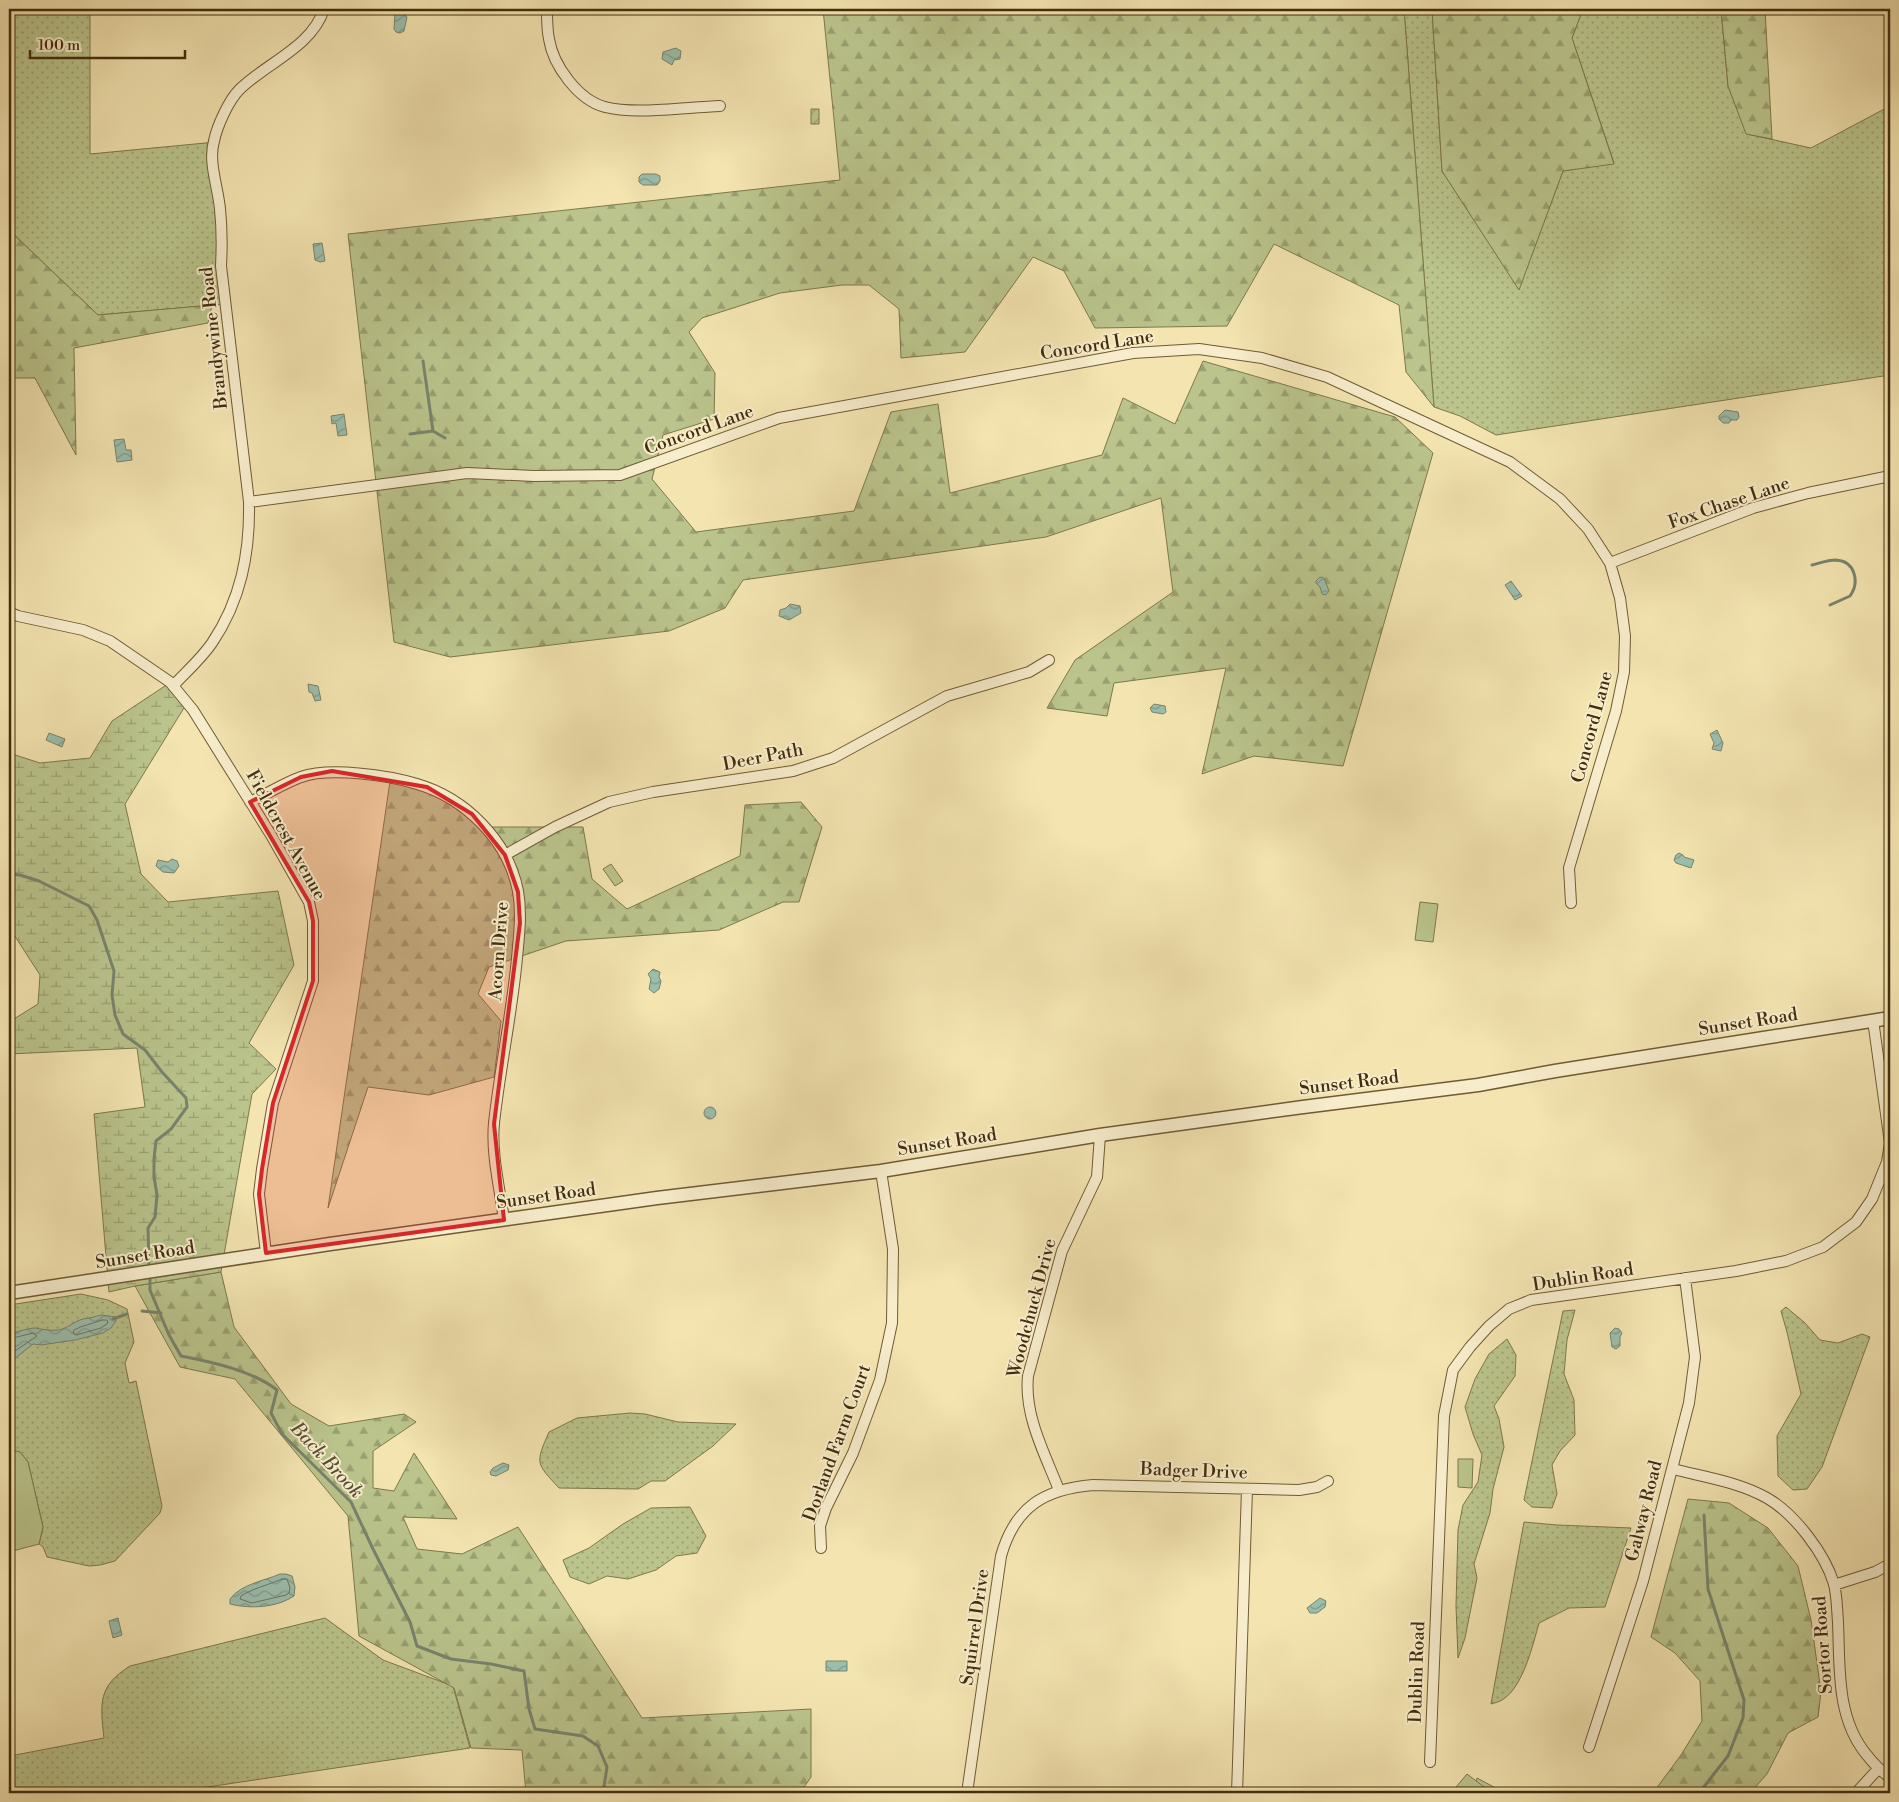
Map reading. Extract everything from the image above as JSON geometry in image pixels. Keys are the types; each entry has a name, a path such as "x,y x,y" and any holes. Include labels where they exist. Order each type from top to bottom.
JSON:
{"street":[{"name":"Brandywine Road","path":"173,686 212,644 234,603 246,566 250,531 249,502 221,266 222,231 212,160 215,134 238,91 252,78 299,44 314,28 324,9"},
{"path":"547,9 548,39 555,61 563,74 578,90 598,104 606,107 637,110 720,106"},
{"name":"Concord Lane","path":"249,502 467,473 534,476 620,474 779,418 1133,353 1198,349 1262,358 1327,376 1510,462 1560,499 1588,529 1610,563 1620,598 1624,626 1624,672 1616,711 1569,868 1571,903"},
{"name":"Fox Chase Lane","path":"1610,563 1753,508 1808,493 1890,476"},
{"name":"Fieldcrest Avenue","path":"9,612 18,616 83,630 110,641 173,686 193,710 309,902 313,921 313,981 273,1103 262,1169 259,1194 266,1254"},
{"name":"Deer Path","path":"505,855 555,827 609,802 653,792 793,771 832,758 947,696 1028,672 1048,660"},
{"name":"Acorn Drive","path":"250,802 301,777 332,771 412,782 445,794 472,814 492,836 505,855 518,892 520,923 512,1006 494,1124 495,1161 504,1220"},
{"name":"Sunset Road","path":"9,1293 657,1198 881,1171 1100,1135 1303,1106 1478,1085 1564,1069 1890,1018"},
{"name":"Dublin Road","path":"1430,1762 1444,1416 1454,1370 1470,1347 1489,1326 1509,1309 1531,1300 1736,1271 1786,1261 1823,1247 1856,1222 1872,1199 1888,1162 1890,1143 1873,1020"},
{"name":"Woodchuck Drive","path":"1059,1490 1028,1406 1026,1389 1062,1251 1096,1177 1100,1135"},
{"name":"Dorland Farm Court","path":"821,1548 820,1526 826,1508 853,1453 880,1380 892,1323 893,1249 881,1171"},
{"name":"Galway Road","path":"1589,1747 1643,1581 1689,1403 1695,1357 1685,1278"},
{"name":"Sortor Road","path":"1673,1469 1728,1482 1768,1499 1799,1525 1819,1552 1834,1585 1841,1692 1847,1722 1862,1749 1878,1769 1890,1777"},
{"name":"Badger Drive","path":"1059,1490 1074,1486 1093,1485 1299,1490 1317,1487 1328,1481"},
{"path":"1237,1793 1247,1489"},
{"name":"Squirrel Drive","path":"968,1793 1003,1549 1022,1513 1045,1495 1059,1490"},
{"path":"1834,1585 1875,1572 1890,1564"},
{"path":"1856,1793 1878,1769"}],"highlighted area":[{"path":"332,771 427,787 472,814 505,855 518,892 520,923 494,1124 504,1220 266,1253 259,1194 262,1169 273,1103 313,981 313,921 309,902 250,802 301,777"}],"green space":[{"path":"9,9 90,9 90,154 216,142 226,304 98,315 9,230"},
{"path":"823,9 1404,9 1434,407 1406,372 1399,305 1274,244 1227,326 1095,328 1064,271 1033,257 965,352 901,358 899,309 869,285 842,285 780,293 702,318 689,332 715,373 714,419 663,435 652,479 696,532 854,511 891,412 938,404 950,493 1102,455 1123,398 1175,424 1203,361 1395,417 1433,453 1343,766 1254,756 1202,774 1226,668 1114,683 1107,716 1047,708 1075,660 1173,592 1161,498 1046,537 743,580 725,608 669,631 450,657 394,642 348,234 840,180"},
{"path":"1404,9 1432,9 1442,171 1519,289 1563,171 1614,163 1572,38 1583,9 1721,9 1728,86 1747,134 1811,148 1890,106 1890,375 1496,435 1460,416 1434,407"},
{"path":"1432,9 1583,9 1572,38 1614,164 1563,171 1519,290 1442,171"},
{"path":"1721,9 1765,9 1772,139 1746,134 1728,86"},
{"path":"811,109 819,109 819,124 811,124"},
{"path":"9,230 98,315 212,305 208,323 74,348 76,455 35,378 9,378"},
{"path":"171,682 187,703 125,804 141,874 168,902 278,891 294,965 249,1043 276,1069 252,1094 221,1272 109,1292 94,1114 145,1107 137,1048 9,1054 9,1022 38,1004 40,975 9,927 9,753 40,763 90,758 112,721"},
{"path":"390,781 459,799 486,827 583,827 592,879 627,909 740,856 745,805 801,802 822,827 799,902 783,902 719,930 566,941 489,967 478,994 501,1021 494,1077 429,1095 368,1087 328,1208"},
{"path":"611,864 623,881 615,886 603,869"},
{"path":"1420,902 1438,904 1433,942 1415,940"},
{"path":"221,1272 234,1327 291,1404 329,1426 404,1414 416,1422 373,1451 373,1488 394,1491 414,1453 457,1519 403,1517 417,1549 462,1554 518,1527 642,1718 811,1709 811,1777 800,1793 526,1793 522,1750 471,1748 454,1688 359,1636 348,1516 235,1379 180,1367 135,1286"},
{"path":"81,1294 108,1300 127,1309 134,1342 125,1363 129,1383 136,1381 162,1506 160,1513 115,1561 89,1566 47,1557 43,1547 39,1544 43,1527 28,1462 20,1452 9,1453 9,1305"},
{"path":"1786,1307 1805,1323 1820,1340 1838,1343 1862,1334 1870,1337 1822,1467 1807,1489 1793,1490 1778,1476 1777,1436 1801,1394 1781,1311"},
{"path":"1575,1310 1567,1340 1564,1374 1574,1400 1575,1435 1560,1451 1552,1465 1557,1494 1552,1508 1532,1507 1524,1500 1563,1311"},
{"path":"1507,1339 1516,1355 1515,1376 1494,1406 1499,1419 1504,1447 1493,1489 1490,1513 1474,1564 1477,1578 1465,1638 1458,1658 1456,1606 1458,1530 1463,1505 1478,1482 1482,1455 1465,1407 1475,1379 1489,1354"},
{"path":"630,1413 645,1414 678,1422 736,1424 713,1446 665,1481 651,1481 638,1489 559,1488 542,1468 540,1463 541,1451 549,1432 577,1418"},
{"path":"20,1452 28,1462 43,1527 39,1544 9,1552 9,1453"},
{"path":"1458,1459 1473,1459 1472,1488 1458,1487"},
{"path":"1688,1499 1729,1503 1768,1528 1798,1566 1811,1620 1821,1692 1818,1717 1788,1733 1767,1774 1750,1793 1653,1793 1681,1755 1702,1721 1700,1681 1675,1653 1651,1637"},
{"path":"690,1507 706,1536 697,1553 676,1556 656,1570 628,1579 607,1576 589,1584 570,1577 563,1560 589,1548 623,1524 651,1508"},
{"path":"1524,1522 1631,1528 1605,1607 1569,1608 1539,1623 1526,1665 1516,1686 1502,1700 1491,1704"},
{"path":"325,1618 383,1660 453,1686 470,1748 167,1793 9,1793 9,1785 15,1783 10,1756 104,1738 102,1705 104,1696 112,1681 130,1666"},
{"path":"1467,1774 1492,1793 1451,1793"},
{"path":"1477,1778 1505,1793 1473,1793"}],"water":[{"path":"399,11 407,17 404,31 400,33 394,29 395,13"},
{"path":"676,48 681,51 680,59 674,60 672,65 662,59 663,52"},
{"path":"642,174 656,174 660,176 660,181 657,185 643,185 639,182 639,177"},
{"path":"322,243 325,261 320,262 315,260 313,244"},
{"path":"1725,410 1738,412 1739,417 1737,420 1731,420 1729,423 1723,423 1719,416"},
{"path":"344,414 347,435 338,436 336,423 332,424 331,416"},
{"path":"124,439 126,450 131,450 132,460 117,462 114,440"},
{"path":"1320,577 1324,578 1329,591 1326,595 1322,594 1320,587 1316,583"},
{"path":"1511,581 1522,596 1515,600 1505,585"},
{"path":"790,604 800,606 801,613 789,620 779,616 780,610"},
{"path":"308,684 318,686 321,700 315,701 312,693 309,692"},
{"path":"1154,704 1165,706 1166,712 1163,714 1152,712 1150,708"},
{"path":"1717,730 1723,743 1721,751 1712,749 1714,743 1710,734"},
{"path":"49,733 65,739 62,747 46,740"},
{"path":"1679,853 1684,857 1694,860 1691,868 1676,863 1674,860"},
{"path":"172,859 177,861 179,866 174,873 163,872 156,866 158,860 168,862"},
{"path":"653,969 660,972 659,977 661,981 659,989 654,993 649,989 651,979 648,974"},
{"path":"712,1107 715,1108 715,1118 708,1119 705,1118 704,1111 705,1108"},
{"path":"101,1315 116,1317 116,1321 111,1328 103,1333 75,1340 41,1345 33,1344 13,1360 9,1360 9,1335 11,1334 33,1328 61,1329 80,1320"},
{"path":"1615,1328 1619,1329 1622,1333 1620,1346 1616,1349 1612,1347 1610,1333"},
{"path":"503,1463 509,1465 508,1470 496,1476 491,1475 490,1472 493,1468"},
{"path":"280,1574 292,1576 295,1587 294,1596 279,1603 263,1606 246,1607 230,1604 230,1599 240,1590"},
{"path":"1320,1598 1326,1601 1325,1607 1317,1613 1310,1613 1307,1608"},
{"path":"118,1618 122,1635 113,1638 109,1621"},
{"path":"826,1661 847,1661 847,1671 826,1671"}],"waterway":[{"path":"423,361 433,431"},
{"path":"410,434 433,431 445,438"},
{"path":"1812,565 1827,561 1842,561 1848,564 1854,573 1855,585 1850,596 1830,605"},
{"name":"Back Brook","path":"9,874 20,875 39,881 89,906 97,920 114,971 112,995 115,1015 123,1034 145,1050 186,1098 187,1107 171,1129 156,1141 154,1177 157,1195 155,1217 148,1228 149,1268"},
{"name":"Back Brook","path":"150,1274 150,1290 169,1335 181,1356 219,1364 244,1372 277,1390 271,1413 282,1434 351,1502 410,1622 417,1646 451,1659 491,1664 524,1671 529,1709 535,1729 583,1736 598,1746 607,1767 603,1793"},
{"path":"142,1311 161,1313"},
{"path":"113,1319 127,1314"},
{"path":"1699,1793 1728,1756 1743,1718 1744,1700 1708,1589 1704,1515"}]}
